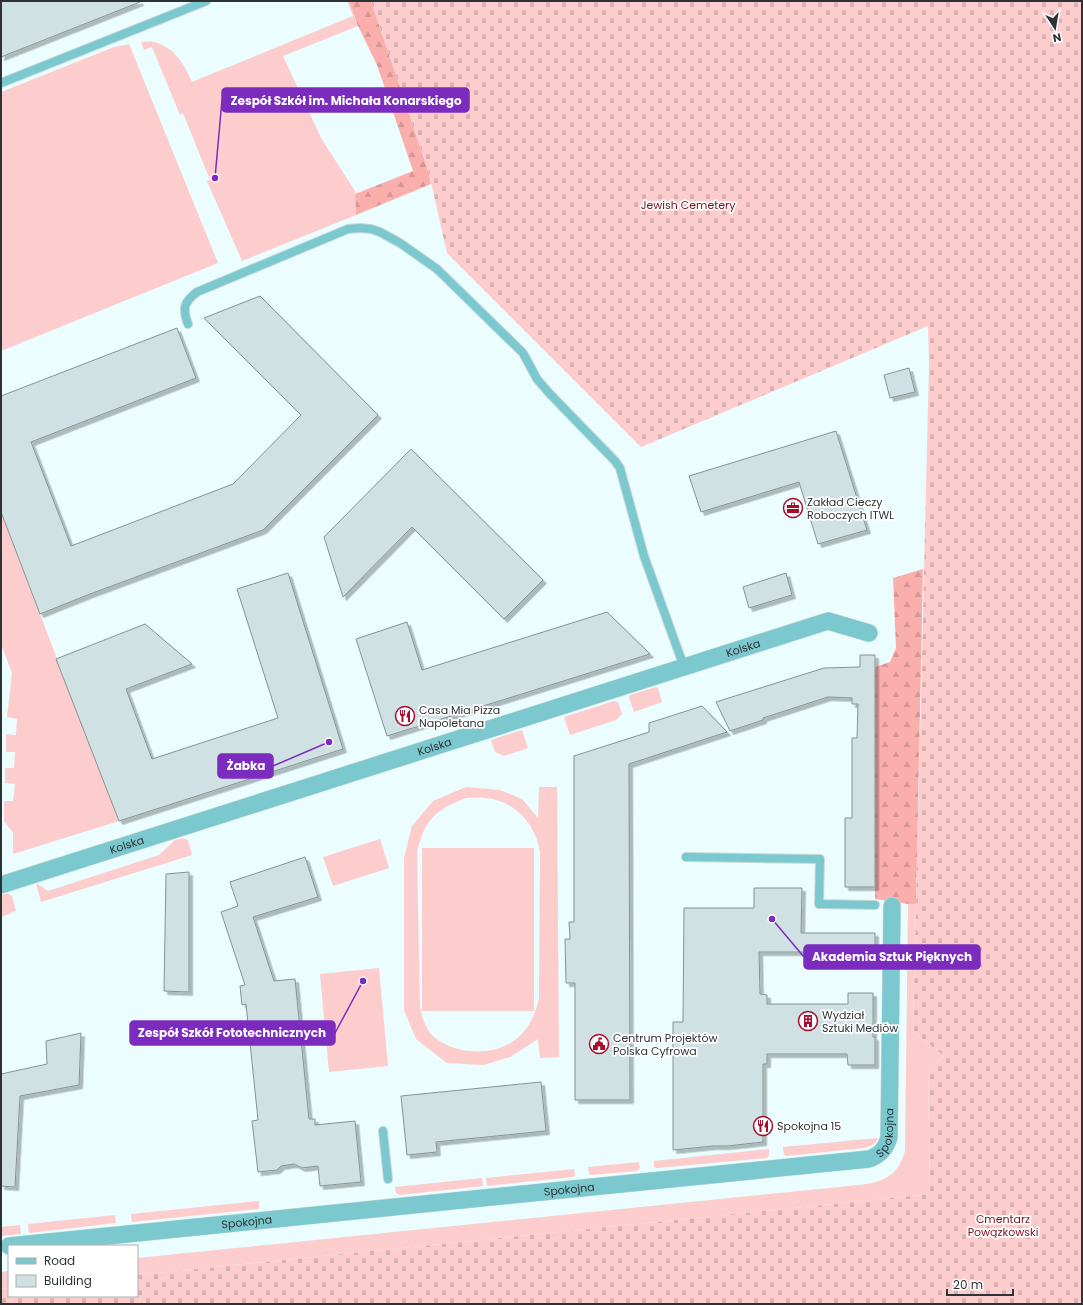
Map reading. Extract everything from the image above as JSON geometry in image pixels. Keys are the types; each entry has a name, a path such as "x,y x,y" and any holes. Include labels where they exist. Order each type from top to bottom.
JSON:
{"street":[{"name":"Kolska","path":"1,885 828,621 869,634"},
{"name":"Spokojna","path":"19,1245 861,1160 877,1156 883,1151 889,1137 892,906"}],"lane":[{"path":"1,83 206,1"},
{"path":"188,324 184,315 185,306 189,299 197,292 348,229 371,229 380,232 400,243 437,269 523,353 537,379 620,468 644,556 684,667"},
{"path":"686,857 820,859 819,904 875,905"},
{"path":"383,1131 388,1179"}],"green space":[{"path":"347,1 349,1 358,26 283,56 321,138 355,191 356,215 242,261 207,181 210,180 183,113 180,115 152,47 144,50 141,42 154,42 161,44 173,52 186,69 192,82 353,16"},
{"path":"349,1 371,1 429,173 431,184 356,215 355,194 413,171 377,65 358,26"},
{"name":"Jewish Cemetery","path":"371,1 1082,1 1082,1304 1,1304 1,1289 8,1288 8,1297 138,1297 138,1275 930,1194 928,1069 944,1056 913,1031 929,363 928,326 641,447 447,253 429,173"},
{"path":"129,44 218,263 1,351 1,92 114,47"},
{"path":"1,512 119,821 13,854 13,833 4,821 4,801 13,801 15,784 5,783 5,768 14,768 15,752 6,752 6,734 16,735 17,719 7,717 12,673 1,644"},
{"path":"923,569 916,904 908,904 875,899 875,667 890,662 896,648 893,578"},
{"path":"656,687 658,688 662,702 634,712 629,698 630,695"},
{"path":"614,701 618,702 622,714 616,720 570,735 564,717"},
{"path":"522,730 528,748 504,756 495,752 491,740"},
{"path":"466,787 500,790 522,799 538,818 539,787 557,787 559,1057 540,1058 538,1039 510,1057 483,1065 447,1063 416,1039 404,1010 404,858 412,826 433,801","holes":["466,798 496,800 505,803 514,809 522,815 534,832 540,852 539,998 536,1011 524,1032 516,1040 495,1049 483,1051 460,1050 437,1039 426,1027 420,1008 417,852 424,831 433,817 446,807"]},
{"path":"182,838 188,840 192,855 41,902 36,883 48,891 159,855 175,840"},
{"path":"380,839 389,868 333,886 323,857"},
{"path":"422,848 534,848 534,1011 422,1011"},
{"path":"8,893 12,896 16,911 1,917 1,895"},
{"path":"908,904 916,904 913,1031 944,1056 928,1069 930,1194 138,1275 138,1258 868,1184 883,1180 894,1172 902,1160 905,1151"},
{"path":"379,968 388,1066 329,1072 320,974"},
{"path":"878,1138 872,1145 864,1148 787,1156 784,1155 783,1147"},
{"path":"769,1149 769,1155 767,1158 657,1168 654,1167 654,1161"},
{"path":"639,1162 640,1168 637,1171 589,1174 588,1167"},
{"path":"574,1169 575,1175 573,1177 487,1186 486,1178"},
{"path":"482,1178 483,1186 400,1195 396,1193 395,1187"},
{"path":"259,1201 259,1209 132,1222 131,1214"},
{"path":"115,1215 116,1223 29,1233 28,1224"},
{"path":"20,1225 21,1234 1,1236 1,1227"},
{"path":"8,1271 8,1288 1,1289 1,1272"}],"building":[{"path":"1,1 140,1 140,2 1,57"},
{"path":"260,296 378,415 263,530 40,614 1,512 1,396 177,328 196,378 31,442 71,546 233,484 301,415 204,318"},
{"path":"909,368 915,392 890,398 884,375"},
{"path":"836,431 867,530 818,544 799,482 701,512 689,476"},
{"path":"411,449 543,580 504,619 412,527 343,597 324,537"},
{"path":"288,573 343,749 119,821 56,659 145,624 192,664 126,689 152,759 278,718 237,589"},
{"path":"786,573 792,595 749,608 743,587"},
{"path":"607,612 650,654 387,736 356,639 407,622 422,670"},
{"path":"860,655 875,655 875,887 845,887 845,818 852,818 852,738 857,738 858,704 852,704 852,698 828,697 763,718 763,720 730,731 716,702 824,668 860,667"},
{"path":"702,706 727,732 629,764 630,1100 575,1100 575,983 566,983 565,939 570,939 569,922 574,922 574,756 649,732 649,723"},
{"path":"305,857 318,897 253,917 274,981 295,979 309,1119 315,1119 315,1125 355,1121 361,1182 320,1186 318,1166 302,1168 294,1164 281,1166 277,1170 258,1172 252,1121 258,1120 246,1004 242,1005 240,986 245,985 221,912 238,906 230,882"},
{"path":"189,872 189,992 164,991 166,874"},
{"path":"754,888 802,888 801,933 875,933 875,952 759,952 760,994 767,995 767,1004 848,1004 848,993 873,993 873,1037 875,1037 875,1065 848,1065 847,1054 767,1054 767,1064 763,1064 763,1142 673,1150 673,1022 683,1022 684,908 754,908"},
{"path":"81,1033 79,1085 20,1096 15,1187 1,1186 1,1074 47,1064 46,1041"},
{"path":"541,1082 546,1131 436,1142 437,1152 407,1155 401,1096"}],"place":[{"name":"Zespół Szkół im. Michała Konarskiego","path":"215,178"},
{"name":"Zakład Cieczy Roboczych ITWL","path":"793,508"},
{"name":"Casa Mia Pizza Napoletana","path":"405,716"},
{"name":"Żabka","path":"329,742"},
{"name":"Akademia Sztuk Pięknych","path":"772,919"},
{"name":"Zespół Szkół Fototechnicznych","path":"363,981"},
{"name":"Wydział Sztuki Mediów","path":"808,1021"},
{"name":"Centrum Projektów Polska Cyfrowa","path":"599,1044"},
{"name":"Spokojna 15","path":"763,1126"}],"park label":[{"name":"Cmentarz Powązkowski","path":"1003,1225"}]}
